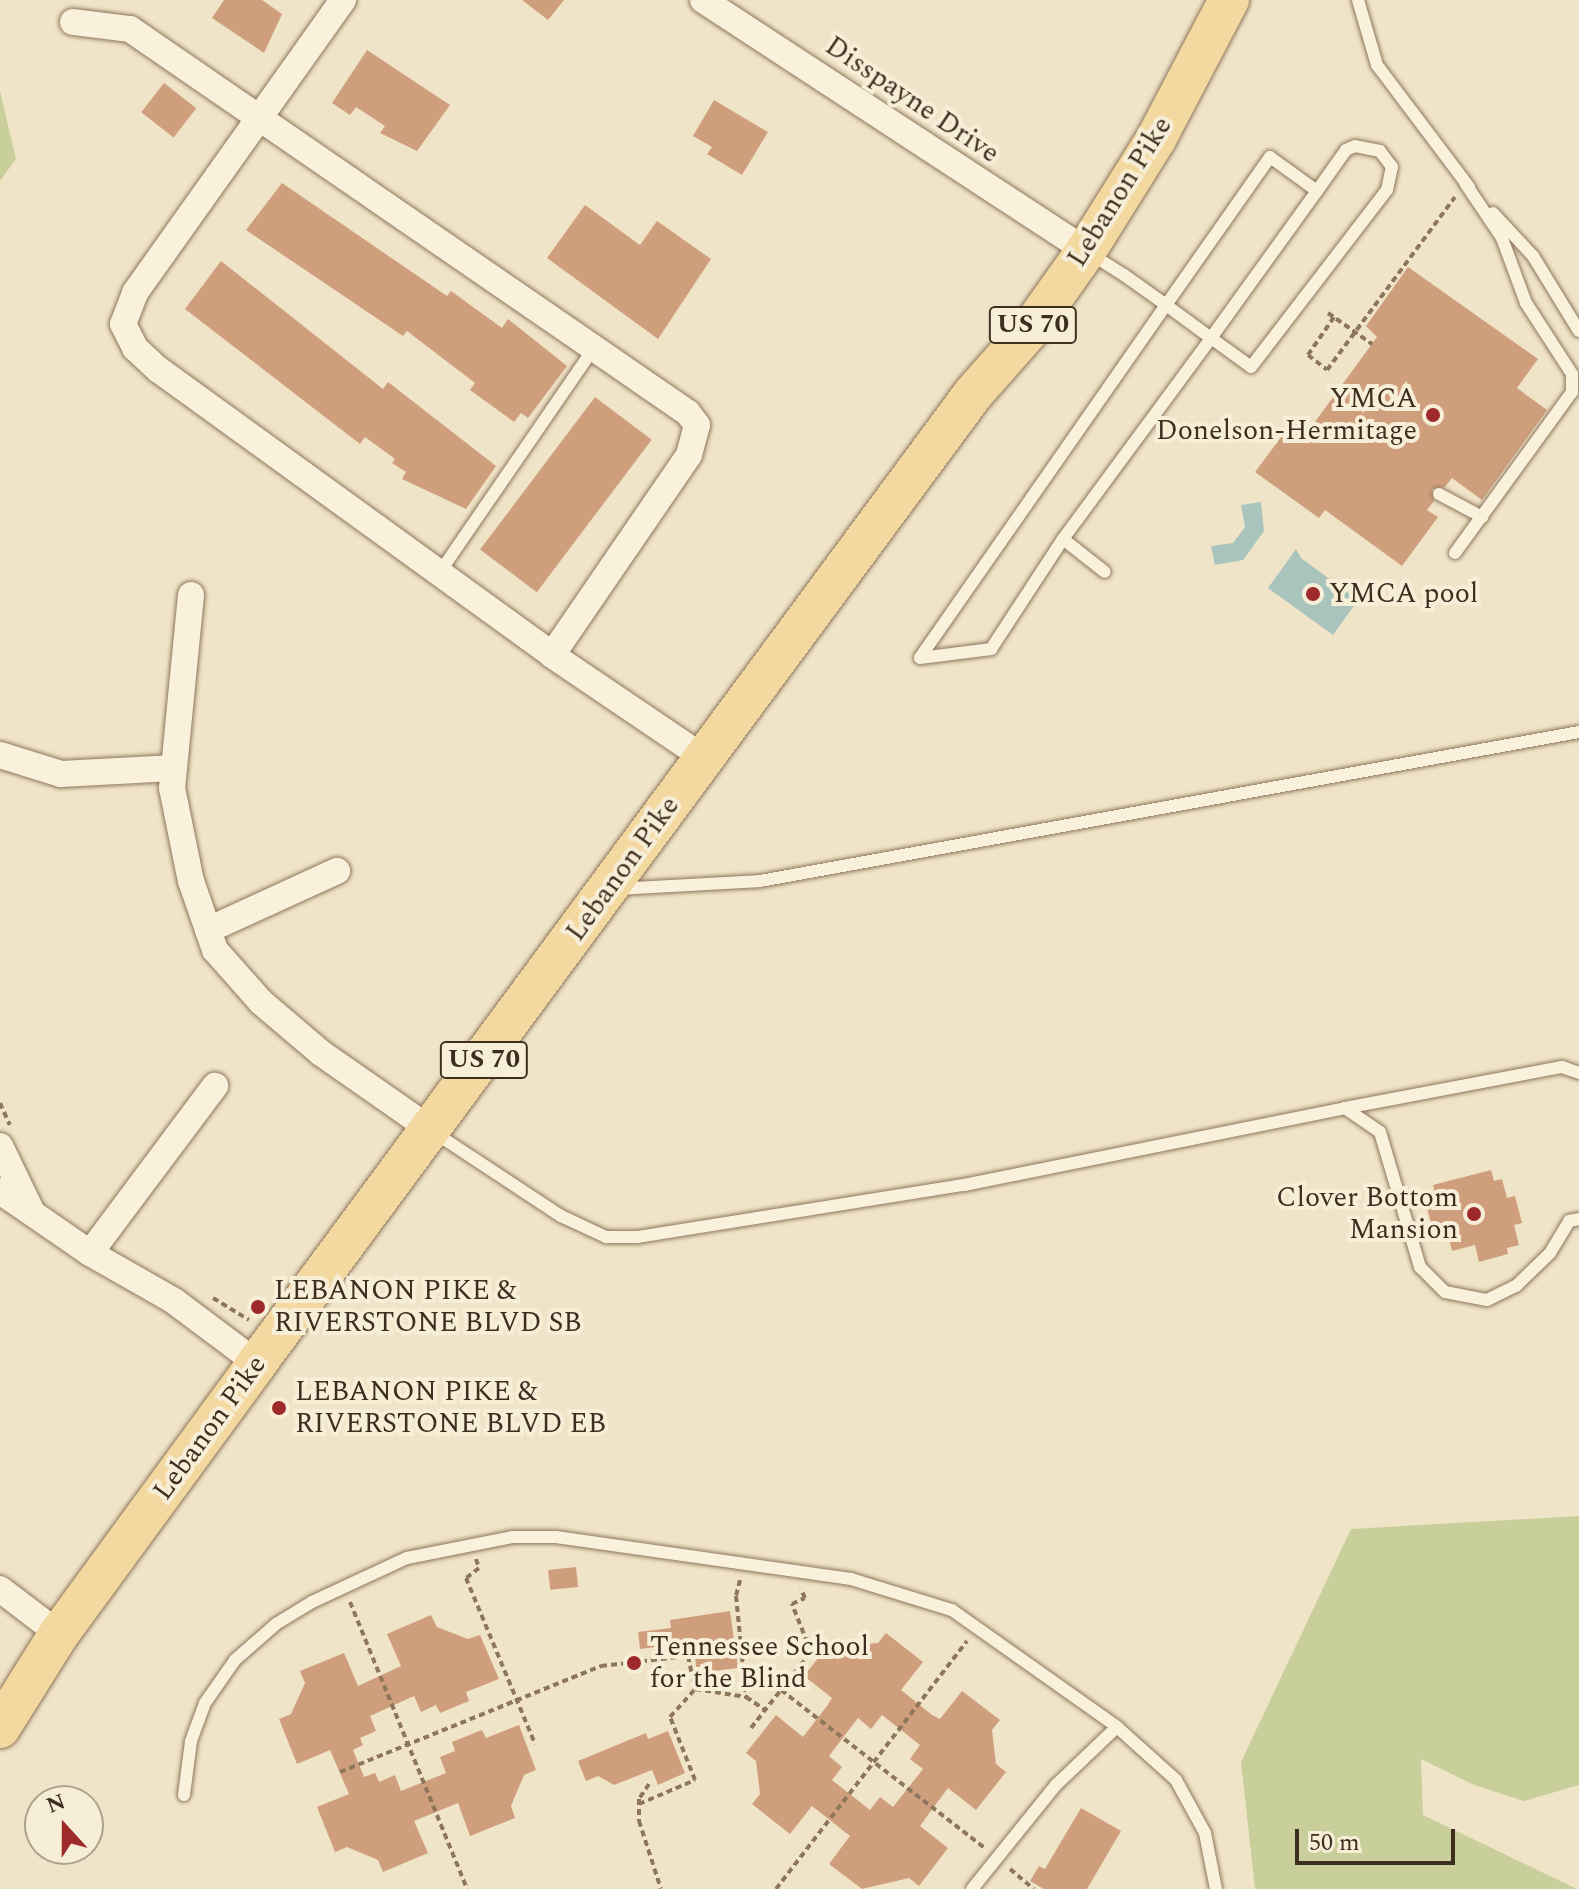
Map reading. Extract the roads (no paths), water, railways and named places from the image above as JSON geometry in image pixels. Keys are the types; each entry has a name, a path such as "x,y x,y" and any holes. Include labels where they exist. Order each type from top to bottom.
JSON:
{"main road":[{"name":"Lebanon Pike","path":"0,1728 59,1634 257,1363 433,1131 607,889 973,394 1032,327 1086,251 1156,139 1229,0"}],"street":[{"path":"343,0 135,293 123,324 135,348 159,370 552,655 704,758"},
{"name":"Disspayne Drive","path":"703,0 1086,251"},
{"path":"73,22 130,29 688,413 697,425 697,439 552,655"},
{"path":"191,595 172,788 191,881 215,950 261,1002 321,1053 433,1131"},
{"path":"0,755 61,774 174,768"},
{"path":"208,930 337,871"},
{"path":"90,1253 215,1086"},
{"path":"0,1146 33,1213"},
{"path":"0,1191 90,1253 174,1301 257,1363"},
{"path":"0,1589 59,1634"}],"lane":[{"path":"1358,0 1377,65 1502,238 1526,303 1572,374 1572,392 1455,553"},
{"path":"1086,251 1166,305 1211,338 1251,367 1387,190 1393,175 1389,159 1369,146 1355,146 1317,191 1211,338 1063,539 991,649 920,658 1166,305 1270,157 1317,191"},
{"path":"1465,183 1533,256 1579,331"},
{"path":"440,572 594,348"},
{"path":"1439,494 1482,517"},
{"path":"1063,539 1105,572"},
{"path":"607,889 760,881 1579,732"},
{"path":"433,1131 561,1216 606,1237 638,1237 964,1185 1562,1067 1579,1073"},
{"path":"1345,1108 1380,1132 1420,1267 1445,1292 1487,1300 1516,1286 1550,1253 1569,1221 1579,1219"},
{"path":"184,1795 191,1741 218,1681 276,1624 344,1586 407,1558 471,1544 548,1536 793,1570 895,1589 978,1625 1117,1727 1160,1764 1190,1799 1205,1833 1216,1889"},
{"path":"972,1889 1056,1785 1117,1727"}],"water":[{"path":"1261,502 1264,531 1243,560 1215,565 1211,546 1233,543 1245,527 1241,505"},
{"name":"YMCA pool","path":"1296,549 1301,558 1358,600 1333,635 1268,588"}],"place":[{"name":"YMCA Donelson-Hermitage","path":"1433,415"},
{"name":"YMCA pool","path":"1313,594"},
{"name":"Clover Bottom Mansion","path":"1474,1214"},
{"name":"LEBANON PIKE & RIVERSTONE BLVD SB","path":"258,1307"},
{"name":"LEBANON PIKE & RIVERSTONE BLVD EB","path":"279,1408"},
{"name":"Tennessee School for the Blind","path":"634,1663"}]}
